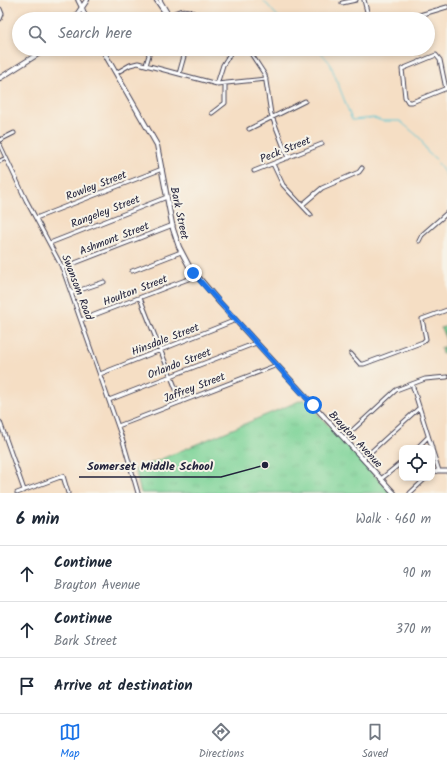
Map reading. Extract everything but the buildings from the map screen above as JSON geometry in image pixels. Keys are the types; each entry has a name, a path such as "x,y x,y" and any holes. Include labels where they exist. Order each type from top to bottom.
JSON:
{"main road":[{"path":"79,12 87,0"},
{"path":"82,8 83,12"},
{"path":"0,78 35,56"},
{"name":"Bark Street","path":"106,56 152,136 159,153 173,225 181,252 196,276 289,379"},
{"name":"Brayton Avenue","path":"289,379 394,493"}],"street":[{"path":"78,0 82,8"},
{"path":"156,0 163,12"},
{"path":"160,0 167,12"},
{"path":"342,3 356,0"},
{"path":"364,0 367,12"},
{"path":"430,12 447,7"},
{"path":"0,9 2,14 0,19"},
{"path":"177,12 184,9 193,12"},
{"path":"434,56 402,69 405,97 408,102 412,102 447,89 440,60 435,55"},
{"path":"146,65 149,56"},
{"path":"179,74 184,56"},
{"path":"218,84 223,65 228,56"},
{"path":"253,56 263,71 266,79 272,117 288,158"},
{"path":"116,73 133,64 146,65 218,84 266,79"},
{"path":"212,113 223,106 225,84"},
{"path":"249,129 305,100"},
{"path":"0,140 14,133"},
{"name":"Peck Street","path":"254,171 322,144"},
{"name":"Swansom Road","path":"0,145 62,268 118,426 138,493"},
{"path":"0,161 6,158"},
{"path":"273,164 283,185 311,215"},
{"path":"302,205 322,188 358,172 362,168"},
{"name":"Rowley Street","path":"36,218 162,169"},
{"name":"Rangeley Street","path":"50,243 167,197"},
{"path":"419,241 422,235 447,213"},
{"name":"Ashmont Street","path":"62,268 173,225"},
{"path":"132,271 181,252"},
{"name":"Houlton Street","path":"81,320 196,276"},
{"path":"71,293 104,282"},
{"path":"140,298 181,402"},
{"path":"351,354 360,364 364,364 423,342 426,339 422,319 447,310"},
{"name":"Hinsdale Street","path":"100,374 236,320"},
{"name":"Orlando Street","path":"109,400 256,342"},
{"name":"Jaffrey Street","path":"118,426 276,365"},
{"path":"344,438 396,390 425,379 447,377"},
{"path":"412,384 431,445"},
{"path":"363,459 419,408"},
{"path":"0,422 24,490"},
{"path":"420,445 428,437"},
{"path":"435,460 438,471"},
{"path":"381,479 399,464"},
{"path":"435,472 447,471"},
{"path":"17,493 63,476 68,493"},
{"path":"410,493 423,481"}],"green space":[{"path":"447,326 447,356 446,353 442,354 441,348 446,346 446,340 441,328"},
{"path":"304,399 391,493 141,493 135,470"}],"waterway":[{"path":"263,0 274,12"},
{"path":"324,56 330,63 352,120 374,118 382,121 400,121 420,138 428,153 436,159"},
{"path":"438,163 447,177"}],"place":[{"name":"Somerset Middle School","path":"265,465"}],"route":[{"path":"193,273 313,405"}]}
